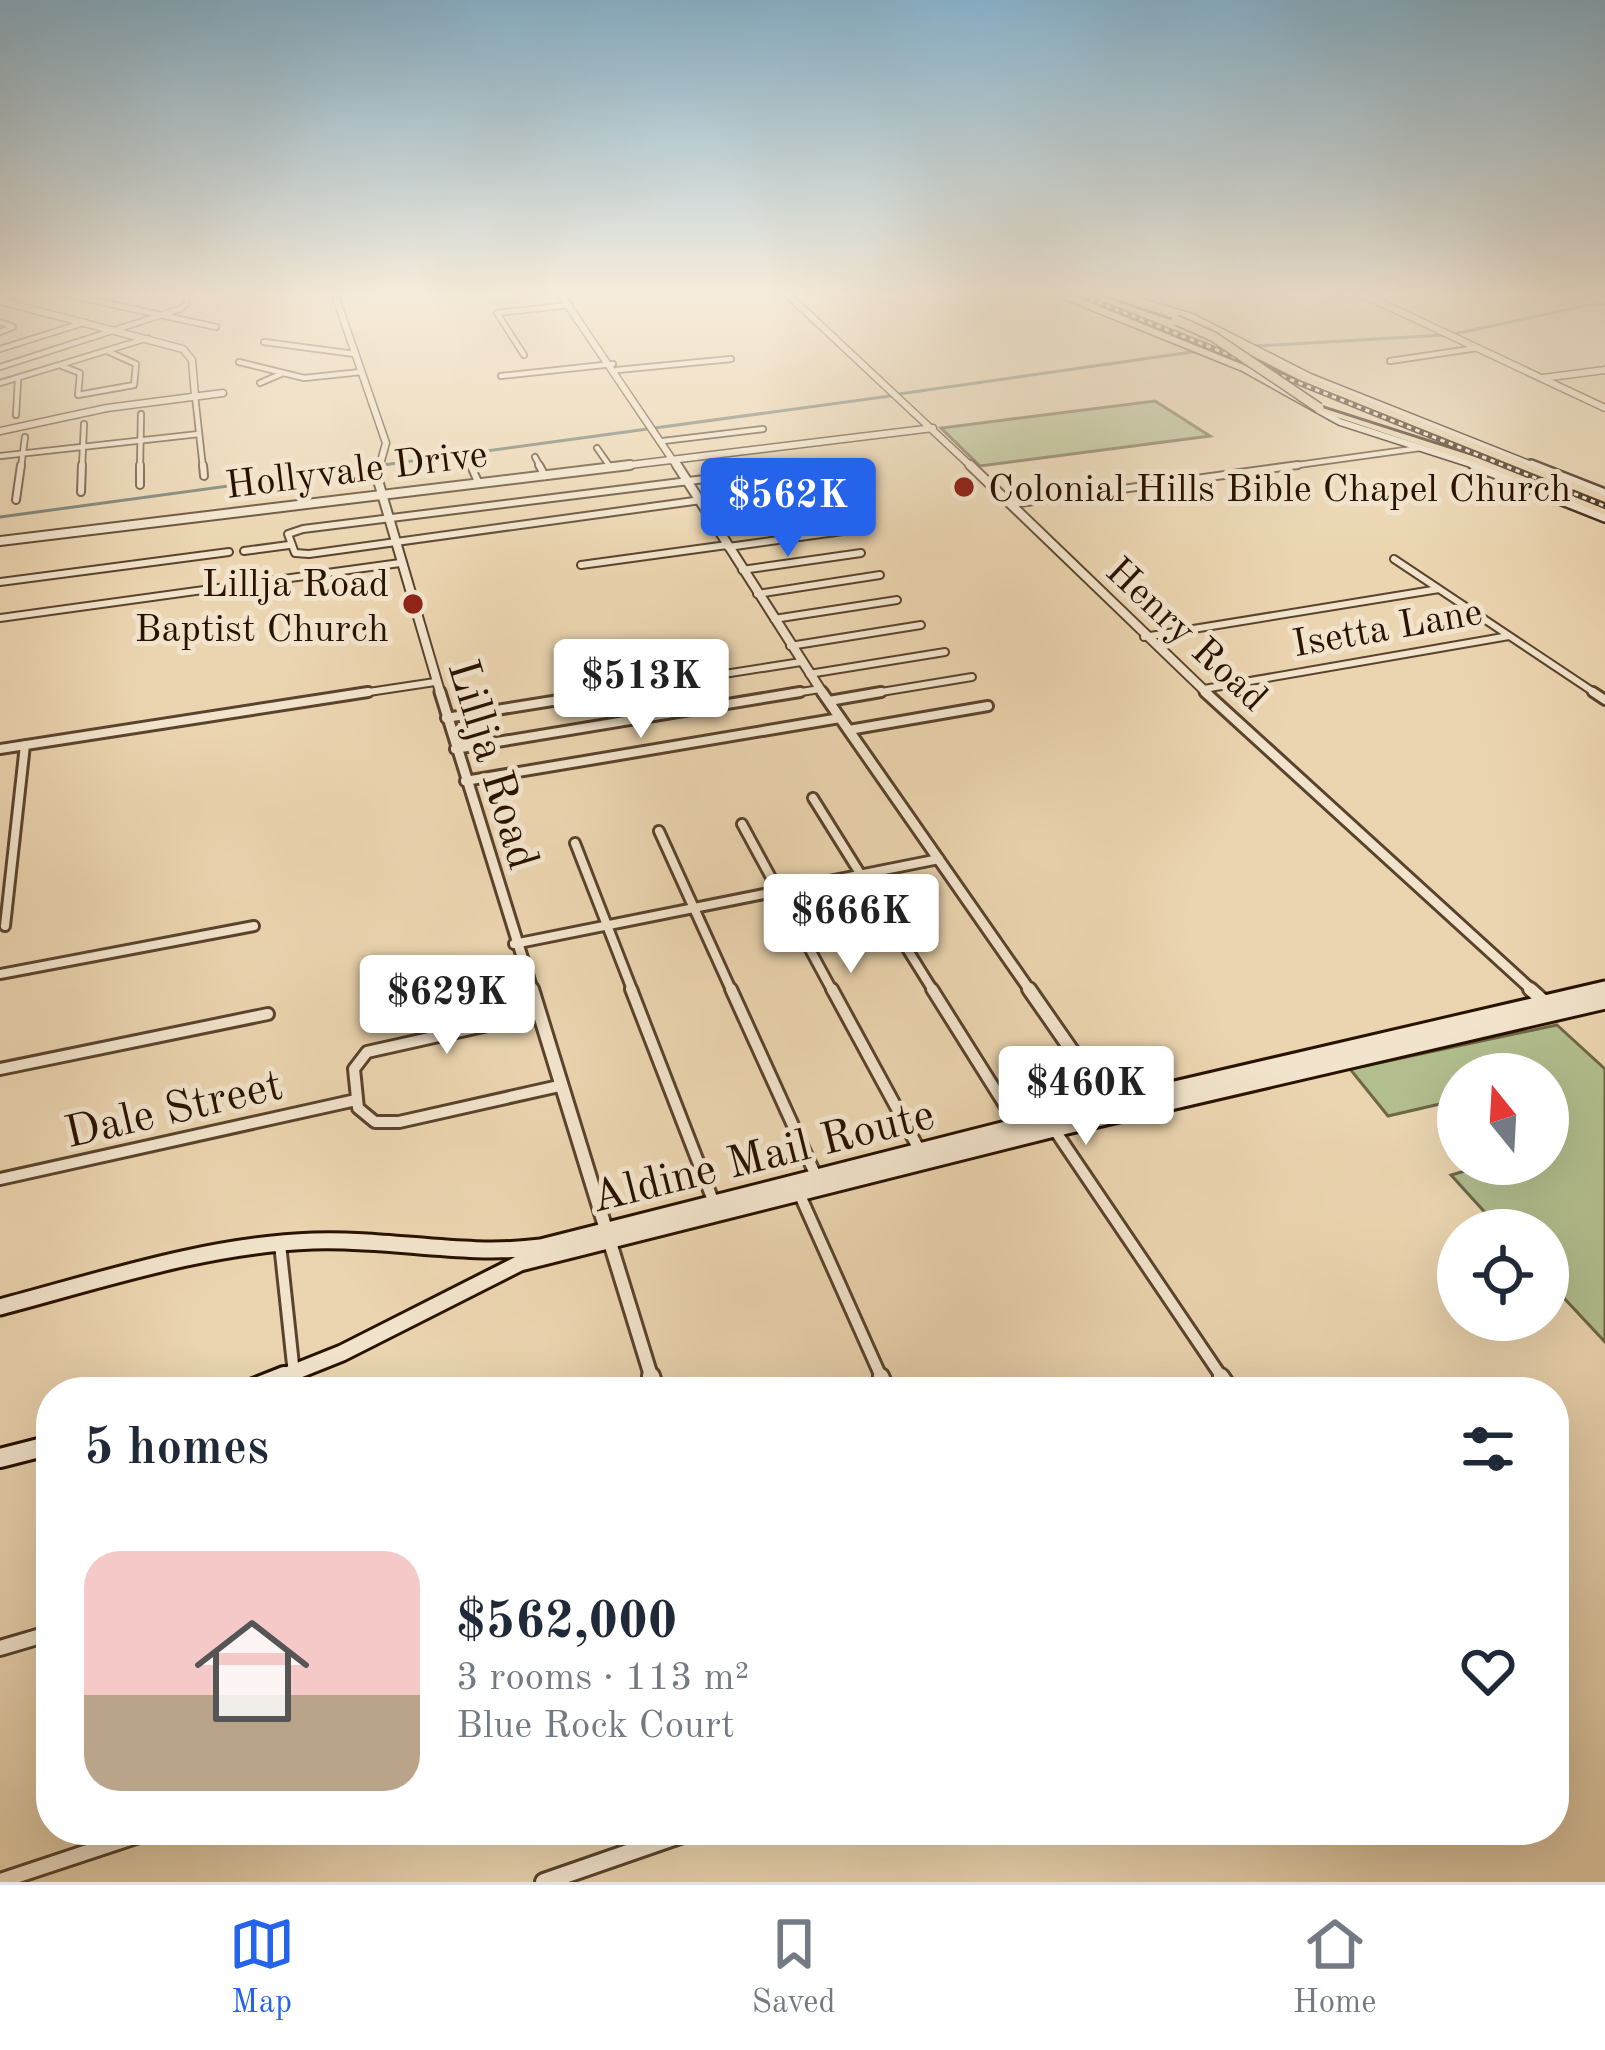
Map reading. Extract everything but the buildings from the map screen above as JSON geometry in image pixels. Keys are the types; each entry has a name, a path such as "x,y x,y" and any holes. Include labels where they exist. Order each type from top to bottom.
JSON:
{"highway":[{"path":"1276,380 1319,409 1490,465 1605,515"},
{"path":"1307,380 1602,496"}],"main road":[{"path":"1264,380 1313,410 1509,476 1605,515"},
{"name":"Aldine Mail Route","path":"0,1307 206,1256 280,1244 364,1242 484,1255 605,1236 800,1193 1018,1126 1112,1110 1551,1007 1605,989"},
{"name":"Aldine Mail Route","path":"1551,1007 1605,1000"},
{"name":"Aldine Mail Route","path":"286,1377 488,1276 605,1236 817,1176 1054,1129 1112,1110"},
{"path":"0,1458 36,1449"}],"street":[{"path":"0,383 18,380 16,415"},
{"path":"79,380 78,395 136,380"},
{"path":"193,380 204,476"},
{"path":"260,383 267,380"},
{"name":"Lillja Road","path":"365,380 387,446 378,468 400,563 651,1377"},
{"path":"623,380 790,646 1112,1110"},
{"name":"Henry Road","path":"884,380 1144,637 1551,1007"},
{"path":"1545,380 1605,408"},
{"path":"0,431 223,393"},
{"path":"140,485 141,414"},
{"path":"81,492 84,424"},
{"name":"Hollyvale Drive","path":"0,542 283,503 382,496 933,428"},
{"path":"663,441 763,429"},
{"path":"0,456 199,434"},
{"path":"16,500 25,437"},
{"path":"597,448 611,468"},
{"path":"1012,504 1420,448"},
{"path":"535,457 545,476"},
{"path":"471,466 479,484"},
{"path":"244,550 289,545 303,554 800,489 798,478 783,470 303,529 288,534 289,545"},
{"path":"715,526 825,511"},
{"path":"581,565 842,531"},
{"path":"0,582 230,552"},
{"path":"742,570 860,553"},
{"path":"1394,559 1605,700"},
{"path":"0,618 400,563"},
{"path":"758,594 880,575"},
{"path":"1144,637 1438,589"},
{"path":"774,619 897,600"},
{"path":"790,646 921,626"},
{"name":"Isetta Lane","path":"1204,688 1509,636"},
{"path":"809,674 945,652"},
{"path":"446,718 801,662"},
{"path":"829,701 972,677"},
{"path":"0,748 435,682"},
{"path":"455,749 820,689"},
{"path":"849,730 988,706"},
{"path":"465,782 840,718"},
{"path":"5,926 26,745"},
{"path":"813,798 1018,1126"},
{"path":"742,824 923,1157"},
{"path":"659,831 817,1176"},
{"path":"575,843 714,1203"},
{"path":"514,944 939,859"},
{"path":"0,974 254,926"},
{"path":"0,1069 268,1014"},
{"path":"537,1014 367,1052 354,1069 359,1112 381,1124 559,1086"},
{"name":"Dale Street","path":"0,1179 356,1100"},
{"path":"1054,1129 1222,1377"},
{"path":"800,1193 880,1377"},
{"path":"280,1244 294,1374"},
{"path":"0,1648 36,1637"},
{"path":"0,1881 109,1845"},
{"path":"544,1882 651,1845"}],"green space":[{"path":"1155,401 1210,436 980,466 941,428"},
{"path":"1557,1025 1605,1069 1605,1342 1569,1303 1569,1209 1482,1209 1460,1185 1569,1185 1569,1053 1437,1053 1437,1105 1388,1116 1350,1069"}],"waterway":[{"path":"899,394 998,380"},
{"path":"0,517 890,396"}],"railway":[{"path":"1291,380 1605,506"}],"place":[{"name":"Colonial Hills Bible Chapel Church","path":"964,487"},
{"name":"Lillja Road Baptist Church","path":"413,604"}]}
